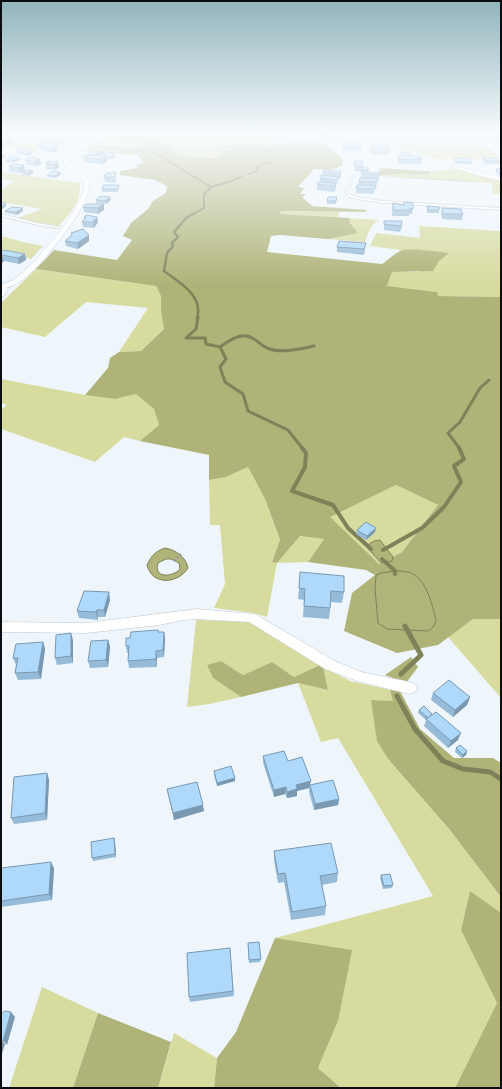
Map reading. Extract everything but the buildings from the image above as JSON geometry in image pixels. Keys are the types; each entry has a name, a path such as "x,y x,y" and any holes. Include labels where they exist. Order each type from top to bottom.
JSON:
{"street":[{"path":"1,289 14,283 27,272 64,228 83,203 87,188 86,184"},
{"path":"1,626 86,628 197,614 251,617 259,620 330,665 360,677 410,688"}],"lane":[{"path":"349,184 346,192 350,196 361,199 384,202 501,209"},
{"path":"1,215 37,224 64,228"}],"path":[{"path":"174,561 181,554"}],"shaded area":[{"path":"11,184 80,184 79,198 74,209 56,229 12,220 42,209 1,202 1,190"},
{"path":"163,184 301,184 298,187 304,188 300,194 307,194 302,197 312,206 367,210 365,212 281,211 279,214 349,218 350,223 358,233 328,239 280,235 271,236 267,252 382,264 398,252 409,249 449,253 439,261 433,271 392,272 387,286 437,292 438,296 501,297 501,619 473,619 438,645 397,653 344,631 352,593 375,575 366,570 308,562 324,539 300,536 277,563 272,562 280,540 265,499 248,467 226,477 209,480 209,455 140,441 159,425 154,409 136,394 115,399 85,395 108,368 110,358 119,352 141,351 164,329 161,312 161,296 156,286 36,269 54,250 117,260 132,240 123,236 131,223 148,209 153,201 166,193 167,186","holes":["396,485 438,505 402,552 393,557 392,561 379,564 330,517"]},
{"path":"491,184 501,184 501,194 493,194"},
{"path":"313,210 339,211 338,218 279,214 281,211 311,212"},
{"path":"349,218 379,220 372,226 365,242 328,239 357,233 350,223"},
{"path":"419,226 501,231 501,297 438,296 437,292 387,286 392,272 419,272 435,251 401,250 370,246 376,233 420,238"},
{"path":"1,236 43,246 31,259 1,251"},
{"path":"36,269 156,286 161,296 161,312 164,329 141,351 119,352 148,308 86,302 45,337 1,327 1,303"},
{"path":"1,379 85,395 115,399 136,394 154,409 159,425 140,441 124,437 95,462 1,429 1,410 7,405 1,403"},
{"path":"248,467 265,499 280,541 272,562 277,563 267,617 254,613 214,608 225,584 220,525 210,525 209,480 226,477"},
{"path":"396,485 438,505 402,552 393,557 380,540 366,546 381,563 379,564 329,517"},
{"path":"300,536 324,539 308,562 277,563"},
{"path":"380,540 393,557 392,561 381,563 366,546 374,541"},
{"path":"165,548 173,550 183,557 187,564 188,568 184,573 172,580 154,577 147,565 152,556","holes":["166,559 171,559 179,563 180,569 169,575 164,575 158,572 158,563"]},
{"path":"395,571 405,571 417,576 425,587 431,600 436,620 434,626 427,631 387,629 378,623 375,589 376,575"},
{"path":"473,619 501,619 501,698 448,637"},
{"path":"196,620 252,622 320,665 294,677 272,662 243,675 221,661 207,665 213,678 241,697 187,707"},
{"path":"411,657 418,667 406,683 385,675"},
{"path":"221,661 243,675 272,662 294,677 320,665 323,667 328,690 298,683 241,697 213,678 207,665"},
{"path":"323,667 350,681 390,690 394,702 371,700 389,760 450,830 501,897 501,913 470,892 461,930 497,1003 455,1088 341,1088 318,1068 338,1021 275,938 433,896 338,738 321,742 298,683 328,690"},
{"path":"390,690 400,691 420,729 454,758 493,758 501,763 501,897 450,830 389,760 377,741 371,700 393,701"},
{"path":"470,891 501,913 501,1088 455,1088 497,1003 461,930"},
{"path":"275,938 352,950 338,1021 318,1068 341,1088 214,1088 217,1058 236,1032"},
{"path":"42,987 98,1013 73,1088 9,1088"},
{"path":"98,1013 171,1042 158,1088 73,1088"},
{"path":"174,1033 217,1058 214,1088 158,1088"}],"waterway":[{"path":"206,184 211,187"},
{"path":"211,187 222,184"},
{"path":"192,215 204,208 204,194 211,187"},
{"path":"193,214 186,218 174,232 178,237 172,243 173,246 167,253 164,271 183,285 194,296 198,310 197,318"},
{"path":"198,317 196,329 186,338 205,338 206,344 220,347"},
{"path":"220,347 236,337 241,336 250,337 267,348 278,351 314,346"},
{"path":"220,347 226,359 220,367 225,382 243,394 248,411 288,430 303,449"},
{"path":"460,449 448,433 460,422 480,388 489,380"},
{"path":"302,448 306,453 305,467 292,491 333,505 348,528 371,549"},
{"path":"383,550 422,528 444,507 461,482 454,466 464,459 459,448"},
{"path":"382,559 395,571 395,574"},
{"path":"401,674 421,655 405,626"},
{"path":"397,696 415,729 443,761 463,769 490,772 501,779"}]}
